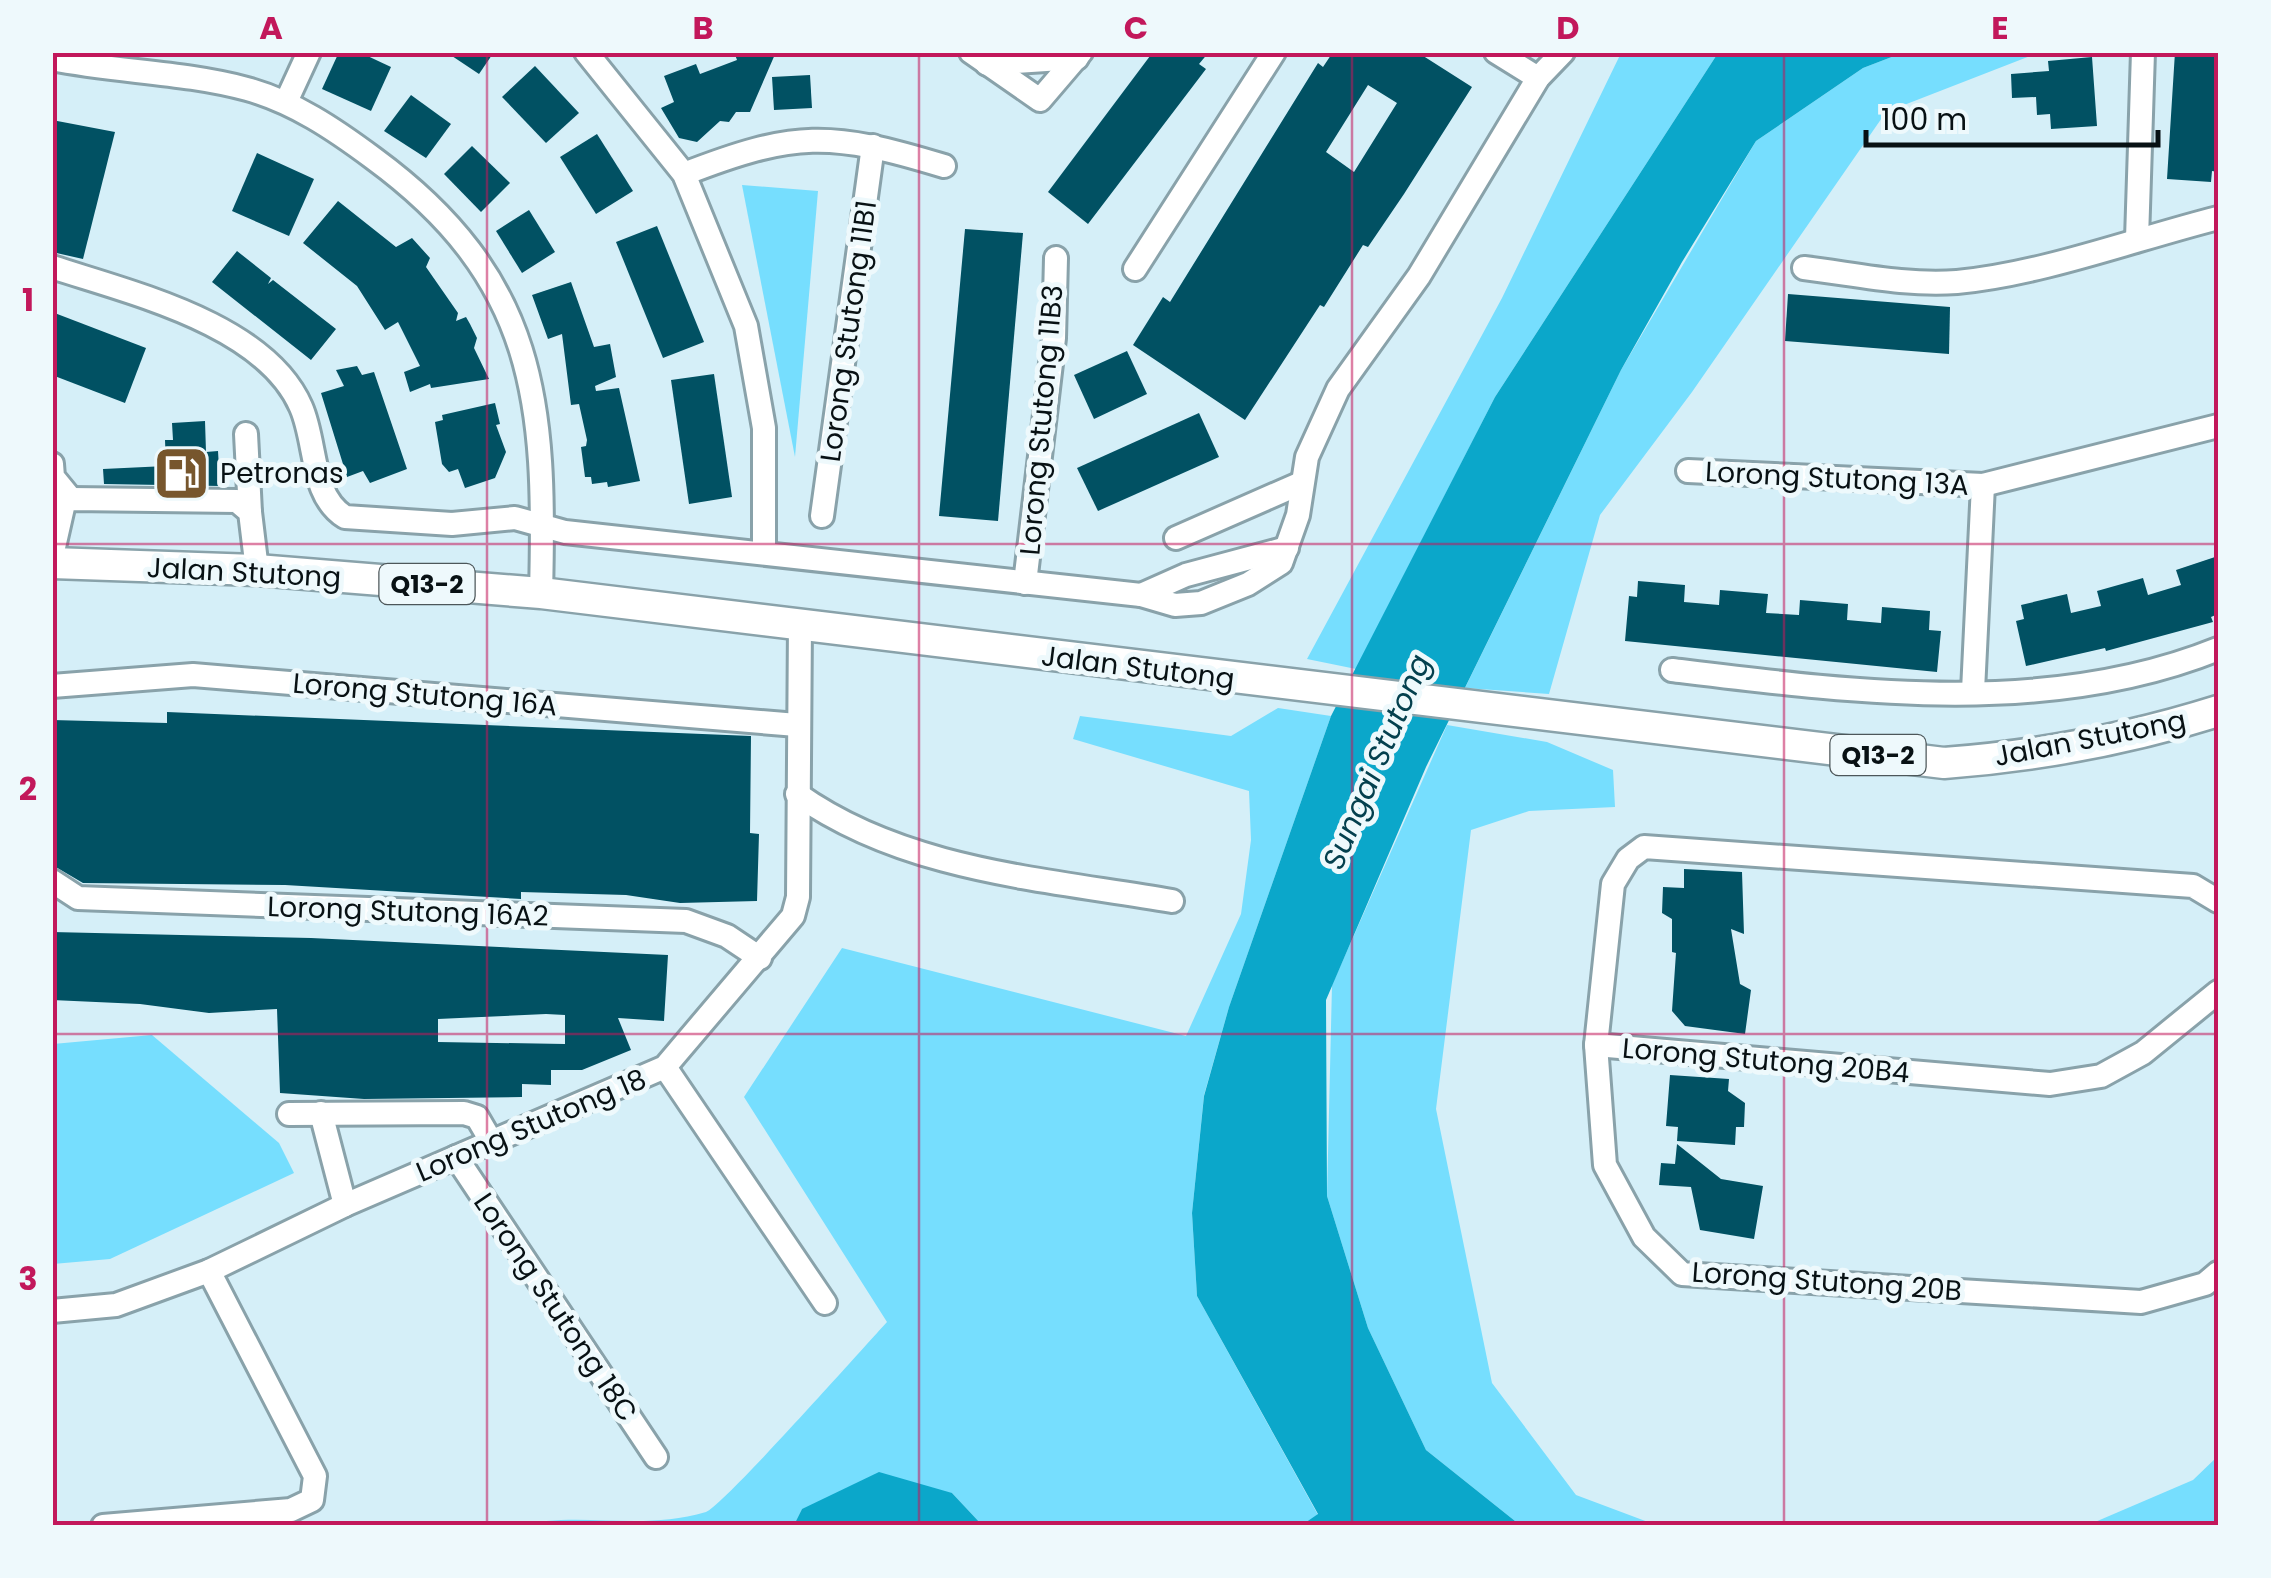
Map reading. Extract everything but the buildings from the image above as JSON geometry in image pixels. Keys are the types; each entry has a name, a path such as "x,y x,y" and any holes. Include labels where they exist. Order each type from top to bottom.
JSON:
{"main road":[{"name":"Jalan Stutong","path":"52,559 256,570 541,593 1261,684 1944,762 2019,758 2162,728 2218,710"}],"street":[{"path":"286,102 309,52"},
{"path":"586,52 684,174 746,326 758,382 766,479 764,552"},
{"path":"1135,269 1274,52"},
{"path":"1496,52 1538,78"},
{"path":"52,267 234,336 258,354 300,404 324,497 345,518 452,524 515,518 565,532 1141,595 1186,575 1287,548 1298,515 1299,484 1320,424 1338,388 1418,276 1538,78 1563,52"},
{"path":"2137,239 2143,52"},
{"path":"978,58 1040,100 1079,55"},
{"path":"978,58 1079,55"},
{"path":"52,59 101,61 286,102 407,183 456,232 513,320 528,366 539,416 541,593"},
{"path":"684,174 777,142 817,139 874,146 944,166"},
{"name":"Lorong Stutong 11B1","path":"822,516 874,146"},
{"path":"1804,268 1905,281 1954,282 1993,277 2218,218"},
{"name":"Lorong Stutong 11B3","path":"1025,583 1054,338 1056,258"},
{"name":"Lorong Stutong 13A","path":"1688,471 1982,485 2218,426"},
{"path":"246,434 256,570"},
{"path":"52,464 53,477 71,499"},
{"path":"1176,538 1299,484"},
{"path":"1974,691 1982,485"},
{"path":"52,559 64,503 71,499 237,501 250,512"},
{"name":"Lorong Stutong 18","path":"52,1311 116,1306 209,1271 345,1205 665,1068 784,930 798,897 800,623"},
{"path":"1672,670 1918,694 2051,690 2165,670 2218,648"},
{"name":"Lorong Stutong 16A","path":"52,686 193,675 797,725"},
{"path":"798,794 820,810 938,861 1172,901"},
{"name":"Lorong Stutong 20B4","path":"2218,902 2193,886 1644,847 1628,859 1613,884 1596,1046 2050,1084 2101,1076 2143,1053 2218,992"},
{"name":"Lorong Stutong 16A2","path":"52,881 78,898 686,922 717,931 760,958"},
{"name":"Lorong Stutong 20B","path":"1596,1046 1605,1165 1644,1237 1682,1274 2141,1302 2205,1284 2218,1273"},
{"path":"665,1068 826,1303"},
{"path":"320,1113 345,1205"},
{"path":"289,1114 464,1113 476,1117 491,1141"},
{"name":"Lorong Stutong 18C","path":"456,1157 656,1457"},
{"path":"104,1526 291,1510 312,1500 317,1490 315,1476 209,1271"}],"shaded area":[{"path":"1621,53 1718,53 1495,397 1356,669 1307,659 1502,298"},
{"path":"1902,53 2038,53 1886,112 1692,392 1600,515 1549,694 1465,688 1621,370 1756,141 1863,68"},
{"path":"742,185 818,191 795,457"},
{"path":"1278,708 1331,716 1229,1007 1204,1095 1192,1213 1197,1296 1318,1515 1302,1526 982,1525 952,1493 802,1509 794,1525 516,1526 564,1520 657,1520 706,1512 764,1456 887,1322 744,1097 842,948 1186,1036 1241,914 1251,840 1249,791 1073,739 1080,716 1231,736"},
{"path":"1447,725 1547,742 1613,770 1615,807 1529,811 1471,830 1436,1109 1492,1383 1576,1495 1656,1525 1520,1525 1426,1450 1368,1328 1327,1196 1332,985"},
{"path":"152,1035 279,1143 294,1173 110,1259 53,1264 53,1044"},
{"path":"2218,1456 2218,1525 2088,1525 2193,1480"}],"water":[{"name":"Sungai Stutong","path":"1718,53 1902,53 1863,68 1756,141 1682,262 1621,370 1426,767 1326,1000 1327,1196 1368,1328 1426,1450 1520,1525 1302,1525 1318,1514 1197,1296 1192,1213 1204,1096 1229,1007 1331,716 1495,397"},
{"path":"879,1472 952,1493 982,1525 794,1525 802,1509"}],"place":[{"name":"Petronas","path":"181,473"}]}
